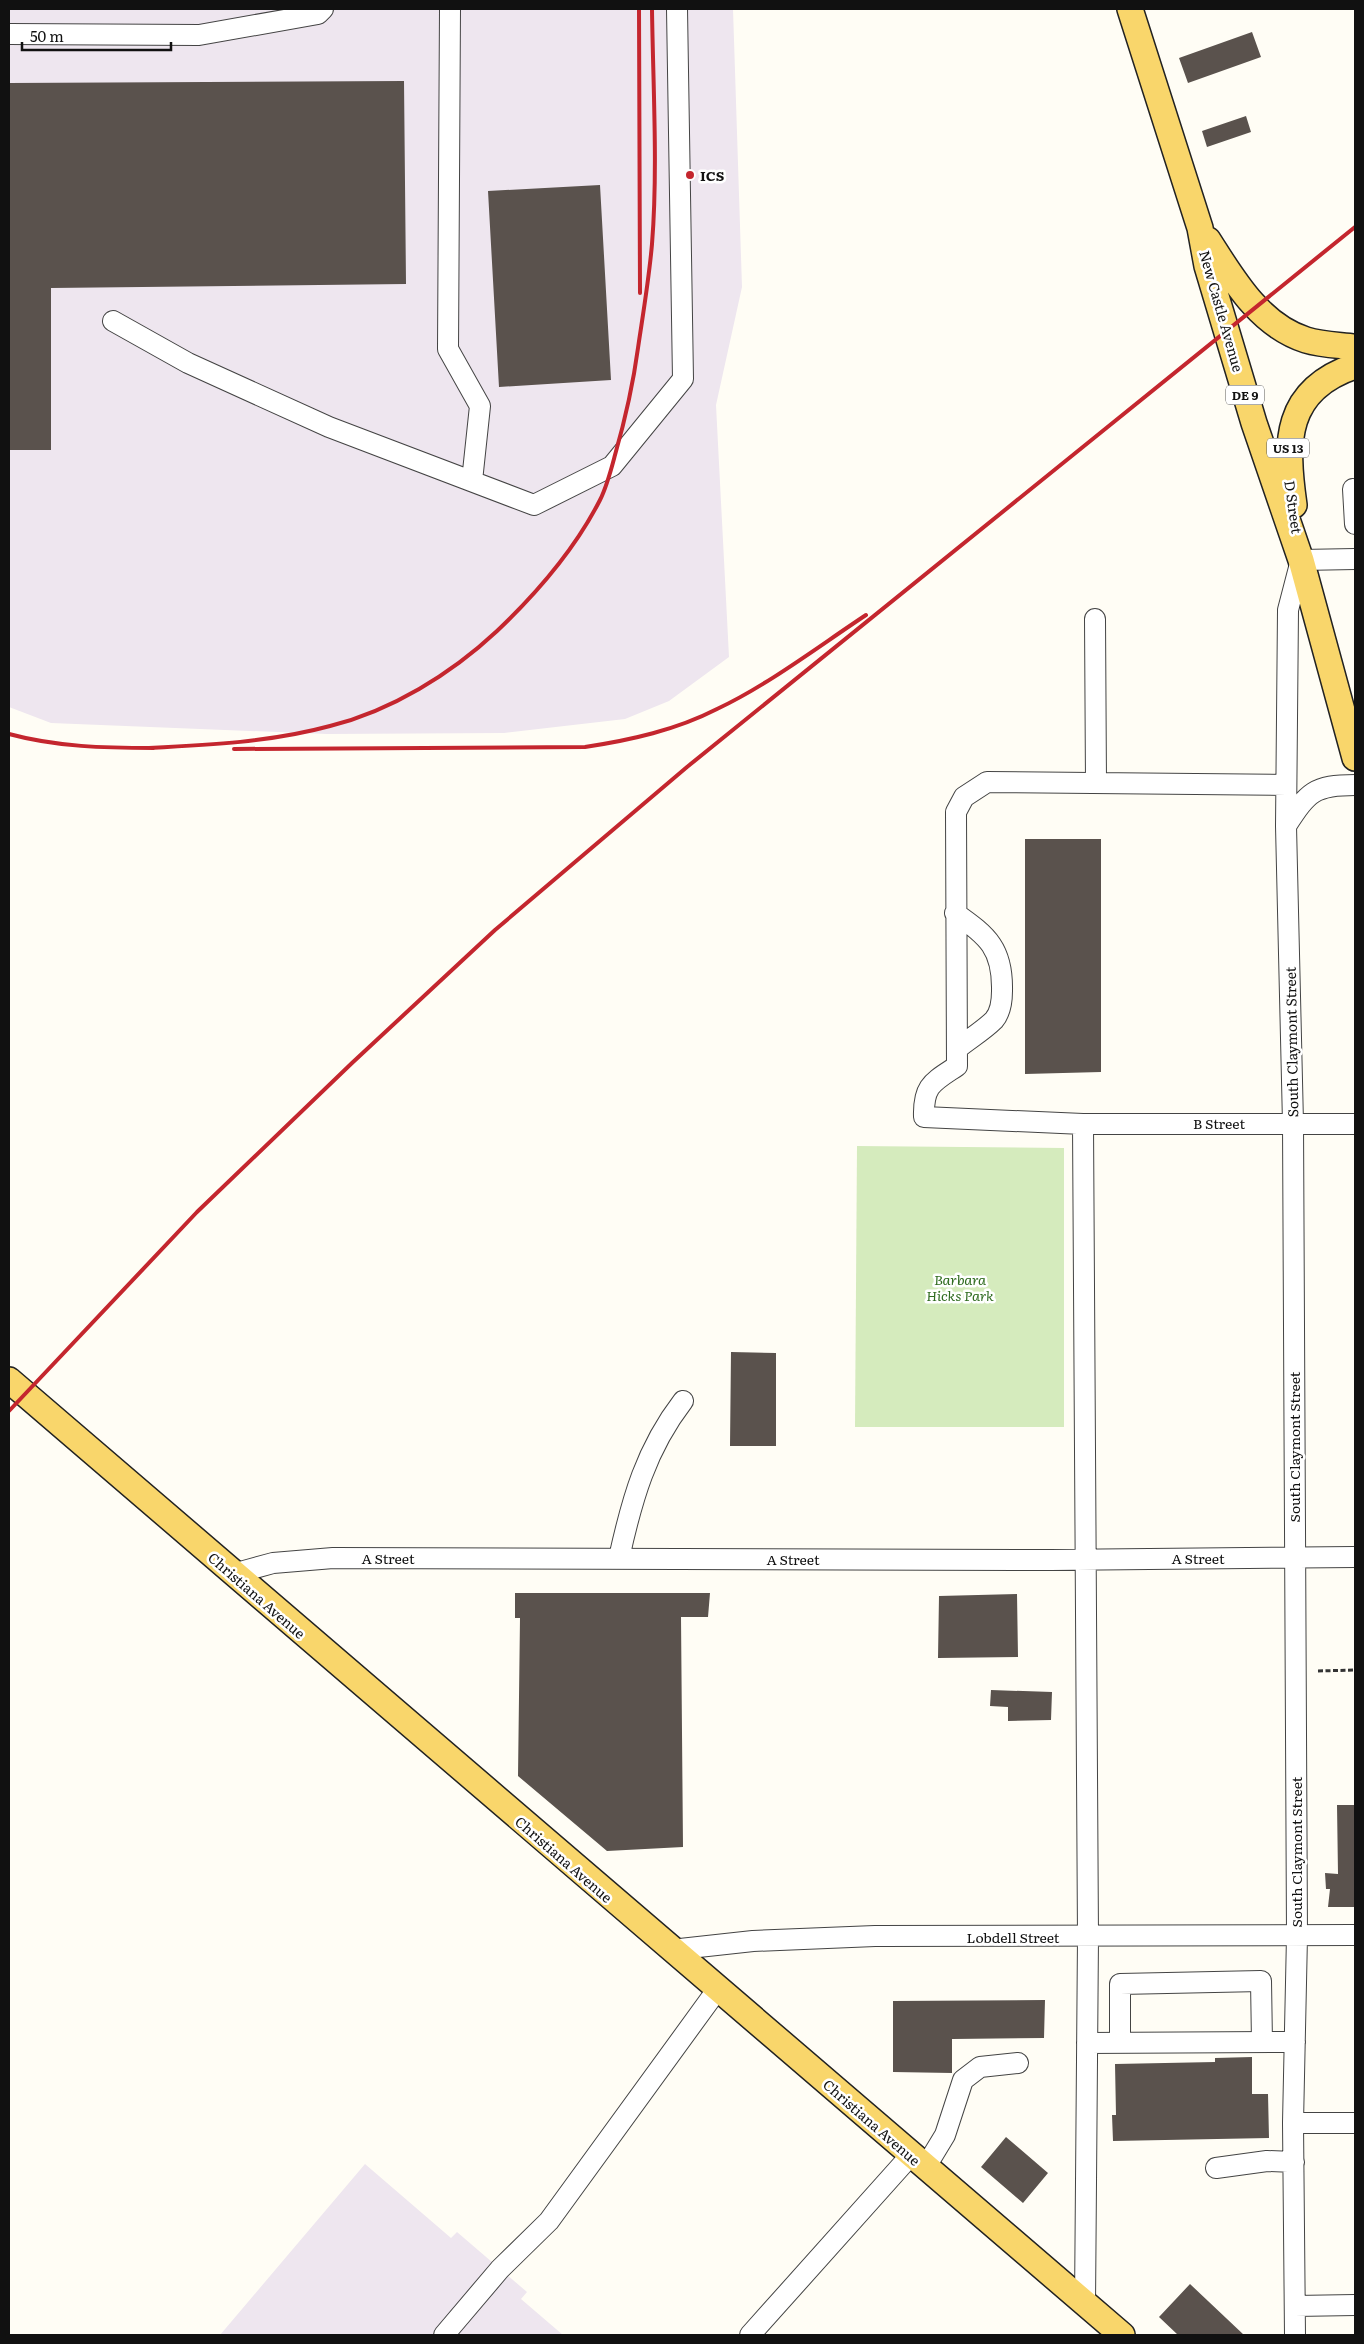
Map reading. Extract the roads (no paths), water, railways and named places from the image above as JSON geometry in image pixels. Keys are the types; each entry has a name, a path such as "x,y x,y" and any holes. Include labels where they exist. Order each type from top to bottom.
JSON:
{"main road":[{"name":"New Castle Avenue","path":"1130,9 1200,228 1207,266 1226,333 1301,560 1355,758"},
{"path":"1200,228 1256,308 1276,324 1305,339 1355,347"},
{"name":"D Street","path":"1301,560 1289,469 1288,444 1293,424 1312,390 1328,379 1355,366"},
{"name":"Christiana Avenue","path":"9,1380 717,1990 1122,2335"}],"street":[{"path":"9,34 199,35 318,14 323,9"},
{"path":"450,9 448,349 480,406 472,481"},
{"path":"113,322 188,363 329,427 534,505 612,466 684,380 677,9"},
{"path":"1353,489 1355,524"},
{"path":"1301,560 1355,560"},
{"name":"South Claymont Street","path":"1295,2335 1293,2124 1297,1936 1293,1123 1286,786 1288,610 1301,560"},
{"path":"1095,620 1096,783"},
{"path":"957,1049 956,812 964,797 987,782 1286,786"},
{"path":"1286,826 1302,801 1312,793 1332,785 1355,785"},
{"path":"955,914 978,929 994,948 1003,969 1002,999 995,1019 957,1049"},
{"name":"B Street","path":"957,1049 958,1066 934,1082 923,1098 924,1117 1083,1124 1355,1124"},
{"path":"1083,1124 1088,1937 1085,2304"},
{"path":"619,1558 631,1504 643,1469 668,1421 683,1401"},
{"name":"A Street","path":"233,1574 273,1563 334,1558 1355,1557"},
{"name":"Lobdell Street","path":"671,1950 753,1940 803,1938 1355,1936"},
{"path":"1120,2042 1120,1984 1261,1981 1262,2042"},
{"path":"444,2335 500,2269 549,2221 717,1990"},
{"path":"1087,2043 1295,2042"},
{"path":"750,2335 945,2135 963,2080 980,2067 1018,2063"},
{"path":"1293,2124 1355,2123"},
{"path":"1216,2168 1267,2161 1294,2162"},
{"path":"1295,2306 1355,2305"}],"railway":[{"path":"639,9 640,293"},
{"path":"149,748 218,744 285,736 353,719 398,701 460,662 497,631 554,570 579,536 602,495 619,442 634,375 648,283 655,186 652,9"},
{"path":"9,1411 197,1212 352,1063 495,930 687,767 1355,227"},
{"path":"234,749 585,747 619,741 686,723 736,699 774,677 866,615"},
{"path":"9,734 63,744 154,748"}],"place":[{"name":"ICS","path":"690,175"}],"park label":[{"name":"Barbara Hicks Park","path":"960,1288"}]}
